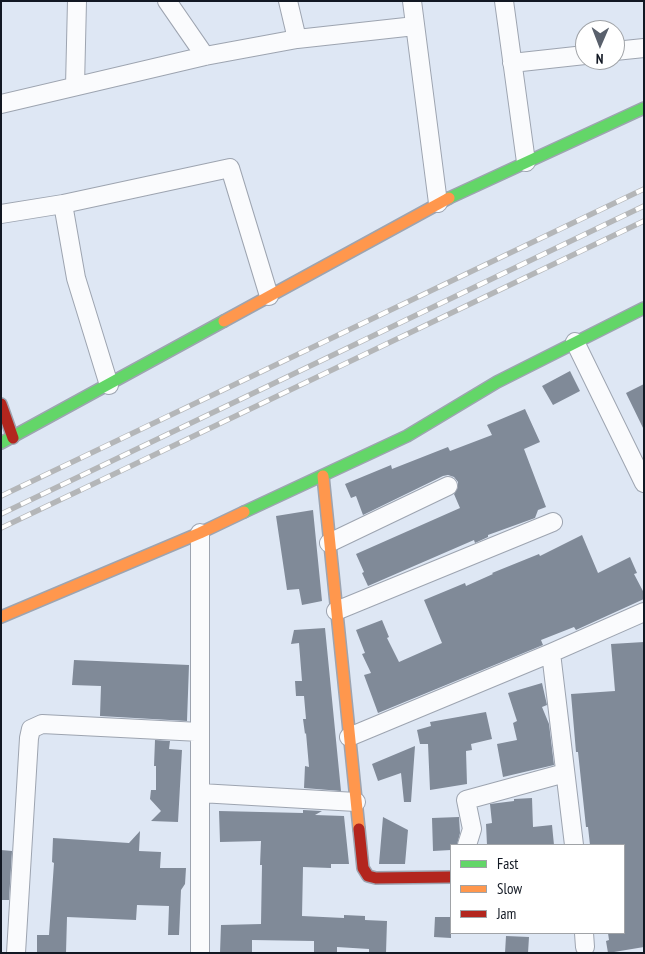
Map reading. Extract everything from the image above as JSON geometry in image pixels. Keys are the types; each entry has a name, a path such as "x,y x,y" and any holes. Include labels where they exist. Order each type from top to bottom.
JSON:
{"street":[{"path":"75,86 77,1"},
{"path":"167,1 205,56"},
{"path":"288,1 296,39"},
{"path":"412,1 438,203"},
{"path":"504,1 526,162"},
{"path":"1,104 205,56 296,39 415,26"},
{"path":"625,50 644,48"},
{"path":"512,63 575,56"},
{"path":"1,443 438,203 644,108"},
{"path":"1,214 63,204 230,168 269,296"},
{"path":"63,204 76,278 109,385"},
{"path":"1,617 200,533 406,436 497,382 644,308"},
{"path":"575,342 644,483"},
{"path":"1,404 13,438"},
{"path":"322,476 363,868 368,876 376,878 450,877"},
{"path":"330,542 448,486"},
{"path":"336,610 553,522"},
{"path":"200,533 200,953"},
{"path":"349,737 551,654 644,612"},
{"path":"551,654 574,844"},
{"path":"16,953 31,729 42,724 200,732"},
{"path":"468,844 472,829 466,800 565,773"},
{"path":"200,793 356,802"}],"building":[{"path":"570,371 580,391 553,405 542,386"},
{"path":"644,384 644,430 626,393"},
{"path":"525,409 540,442 524,449 546,507 538,510 535,518 488,535 488,537 475,543 474,540 368,586 356,554 460,508 454,494 458,487 458,482 454,477 443,476 363,515 356,496 351,498 345,484 391,465 392,469 448,447 450,451 492,435 487,425"},
{"path":"313,510 322,601 302,605 299,589 287,590 276,516"},
{"path":"582,535 598,573 630,557 637,573 634,574 644,593 644,599 576,630 574,627 541,640 543,645 378,713 364,675 371,673 362,654 365,653 356,630 382,620 389,637 387,638 399,662 442,643 424,600 465,583 466,586 539,554 540,556"},
{"path":"325,628 341,791 304,788 305,766 309,767 303,719 306,719 304,696 296,696 295,681 302,681 299,643 291,644 294,630"},
{"path":"644,642 644,947 608,953 606,941 609,940 608,934 625,934 625,844 590,844 588,827 586,827 578,752 576,752 571,694 615,691 611,644"},
{"path":"74,660 189,665 187,721 100,716 101,686 72,685"},
{"path":"542,683 547,705 542,707 549,724 554,765 503,777 497,744 517,740 513,723 517,721 508,693"},
{"path":"486,712 492,739 471,744 472,750 466,751 467,784 430,790 428,744 420,744 417,730 431,726 430,722"},
{"path":"155,740 170,741 169,749 182,750 178,822 151,821 161,811 150,799 151,790 156,790 156,766 154,766"},
{"path":"415,746 411,802 404,802 401,773 378,781 372,764"},
{"path":"532,798 533,827 552,825 554,844 487,844 486,824 492,823 490,804 514,801 514,799"},
{"path":"303,810 322,811 315,815 344,816 349,864 331,864 331,868 303,867 302,916 344,918 344,915 365,916 365,920 387,921 386,953 369,952 369,949 337,947 337,953 314,953 314,941 252,940 252,952 220,953 221,925 261,924 262,865 260,865 261,841 220,842 219,811 303,813"},
{"path":"383,817 408,830 405,864 379,864"},
{"path":"459,817 460,833 457,844 450,844 450,850 433,851 432,818"},
{"path":"140,831 139,851 161,852 160,868 186,868 185,884 181,890 179,935 168,935 169,906 137,905 136,920 67,917 66,953 37,953 37,935 49,935 54,863 52,862 53,838 129,843"},
{"path":"1,850 12,851 9,900 1,900"},
{"path":"435,917 450,917 451,938 434,937"},
{"path":"506,936 529,937 528,953 505,953"}],"railway":[{"path":"1,496 644,189"},
{"path":"1,514 644,206"},
{"path":"1,528 644,221"}],"traffic: fast":[{"path":"449,198 644,108"},
{"path":"244,512 407,436 497,382 644,308"},
{"path":"1,443 224,321"}],"traffic: slow":[{"path":"224,321 449,198"},
{"path":"323,476 359,829"},
{"path":"1,617 200,533 244,512"}],"traffic: jam":[{"path":"1,404 13,438"},
{"path":"359,829 363,868 368,876 376,878 450,877"}]}
